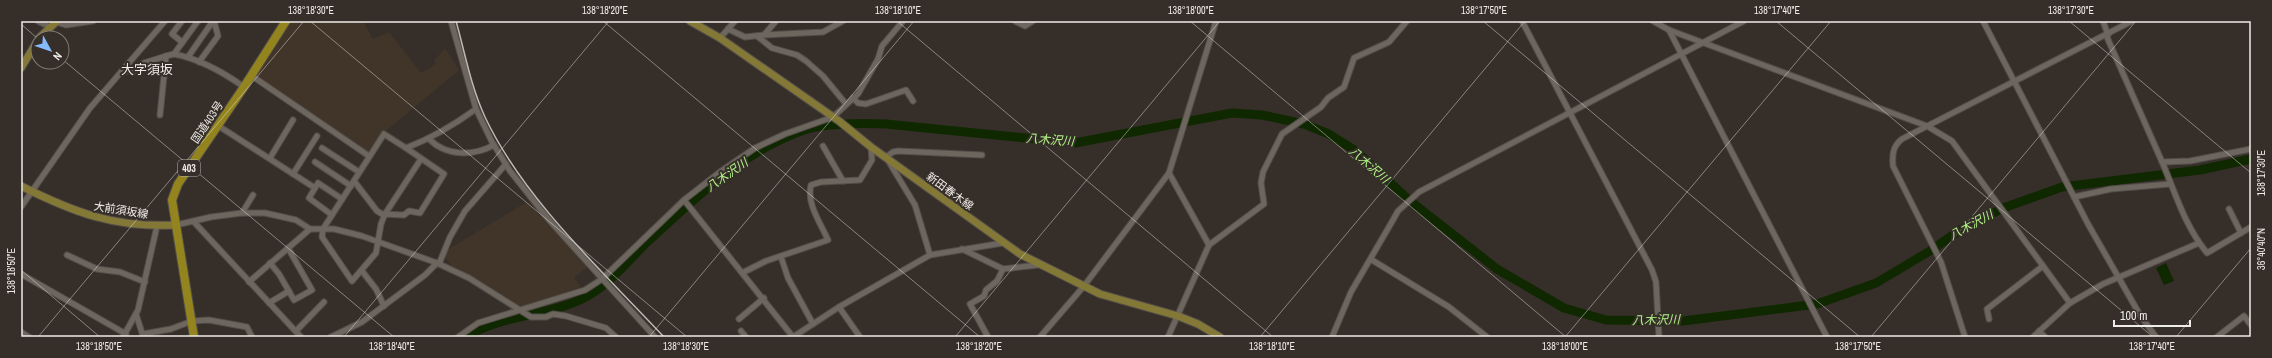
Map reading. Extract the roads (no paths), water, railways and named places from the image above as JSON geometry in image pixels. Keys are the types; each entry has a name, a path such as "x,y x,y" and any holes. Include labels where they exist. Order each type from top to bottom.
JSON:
{"highway":[{"name":"国道403号","path":"194,337 172,200 178,184 252,76 286,21"}],"main road":[{"name":"新田春木線","path":"690,21 720,38 849,128 871,147 1003,243 1038,265 1100,294 1178,316 1198,324 1220,337"},
{"path":"22,65 30,53"},
{"name":"大前須坂線","path":"21,186 88,216 105,220 157,226 176,226"}],"street":[{"path":"38,21 66,25 94,21"},
{"path":"21,207 90,108 165,21"},
{"path":"182,21 172,34 182,42"},
{"path":"174,54 198,21"},
{"path":"188,57 213,21"},
{"path":"199,62 218,36 213,21"},
{"path":"451,21 476,108 494,145 506,164 528,196 611,290 655,337"},
{"path":"720,38 735,21"},
{"path":"764,36 776,21"},
{"path":"728,28 745,37 764,36 823,32 843,21"},
{"path":"458,337 478,323 585,290 602,279 685,201 720,172 755,148 791,131 836,119 846,104 864,84 882,46 903,21"},
{"path":"1015,21 1025,26 1033,21"},
{"path":"1040,337 1084,286 1169,173 1185,116 1216,21"},
{"path":"1168,337 1209,245 1264,204 1261,183 1263,172 1282,134 1321,107 1328,98 1344,87 1354,58 1389,42 1407,21"},
{"path":"1522,21 1568,114 1652,270 1656,282 1660,337"},
{"path":"1653,21 1669,30 1702,43 1927,126 1952,141 1993,200 2070,303"},
{"path":"1332,337 1351,292 1372,260 1398,211 1419,192 1744,21"},
{"path":"1983,21 2073,196 2140,315 2156,337"},
{"path":"2103,21 2107,35 2162,163 2183,217 2199,243 2207,253 2241,233 2250,230"},
{"path":"1965,337 1941,262 1893,166 1892,157 1898,142 2132,21"},
{"path":"1669,30 1680,55 1827,337"},
{"path":"757,36 772,48 797,55 806,61 823,76 846,104"},
{"path":"122,71 134,71 144,63 174,54 188,57 226,75 244,88"},
{"path":"160,115 166,56"},
{"path":"252,76 369,156"},
{"path":"853,98 858,103 866,104 906,90 913,101"},
{"path":"406,148 429,139 458,123 476,108"},
{"path":"270,158 293,120"},
{"path":"217,125 315,188"},
{"path":"354,181 377,211 385,214 404,215 409,211 420,213 444,174 384,134 323,229 322,237 352,281 376,253 377,241 385,214 421,159"},
{"path":"293,174 317,136"},
{"path":"429,139 436,146 456,153 482,151 494,145"},
{"path":"823,146 843,181"},
{"path":"744,272 766,261 828,240 811,203 809,192 811,185 821,182 860,180 866,173 872,160 871,147"},
{"path":"322,148 359,172"},
{"path":"2162,163 2190,161 2251,149"},
{"path":"930,255 915,205 886,157 893,152 898,151 982,155"},
{"path":"315,162 351,186"},
{"path":"331,337 362,322 425,275 438,263 450,236 465,211 506,164"},
{"path":"1169,173 1209,245"},
{"path":"332,215 309,198 318,183 342,199"},
{"path":"2073,196 2111,189 2170,184"},
{"path":"242,212 253,195"},
{"path":"685,201 744,272 793,337 839,307 930,255 1003,243"},
{"path":"2229,209 2241,233"},
{"path":"176,226 211,217 242,212 265,214 296,220 310,229 334,229 377,241 438,263 469,278 531,317 546,317 553,314 566,316 606,328 616,337"},
{"path":"194,222 301,337"},
{"path":"21,274 125,335 136,314 146,282 157,226"},
{"path":"249,282 310,229"},
{"path":"2033,337 2070,303 2119,276 2199,243"},
{"path":"270,263 279,274 294,300 312,290 288,248"},
{"path":"962,249 1003,269 1038,265"},
{"path":"67,255 97,269 120,272 146,282"},
{"path":"781,257 788,278 813,324"},
{"path":"1372,260 1449,306 1487,337"},
{"path":"1989,319 1987,309 2043,266"},
{"path":"988,337 970,304 984,296 986,290 997,281 1003,269"},
{"path":"362,271 376,289 384,306"},
{"path":"269,303 289,291"},
{"path":"739,319 764,298"},
{"path":"296,331 324,302"},
{"path":"839,307 860,337"},
{"path":"136,314 143,336 171,330 192,322 209,320 247,327 252,337"},
{"path":"2217,337 2244,316 2251,325"},
{"path":"741,331 746,337"},
{"path":"2039,331 2045,337"},
{"path":"21,332 29,337"}],"waterway":[{"name":"八木沢川","path":"466,337 497,323 564,306 594,292 614,276 645,244 700,194 739,164 781,139 804,130 834,125 886,124 1075,143 1232,113 1262,115 1304,124 1329,134 1356,151 1409,200 1497,269 1564,308 1606,320 1683,321 1817,304 1876,283 1930,251 1960,230 2003,208 2062,187 2200,170 2251,159"}],"railway":[{"path":"456,21 480,106 501,147 520,176 542,205 590,260 664,337"}],"district":[{"name":"大字須坂","path":"147,69"}]}
